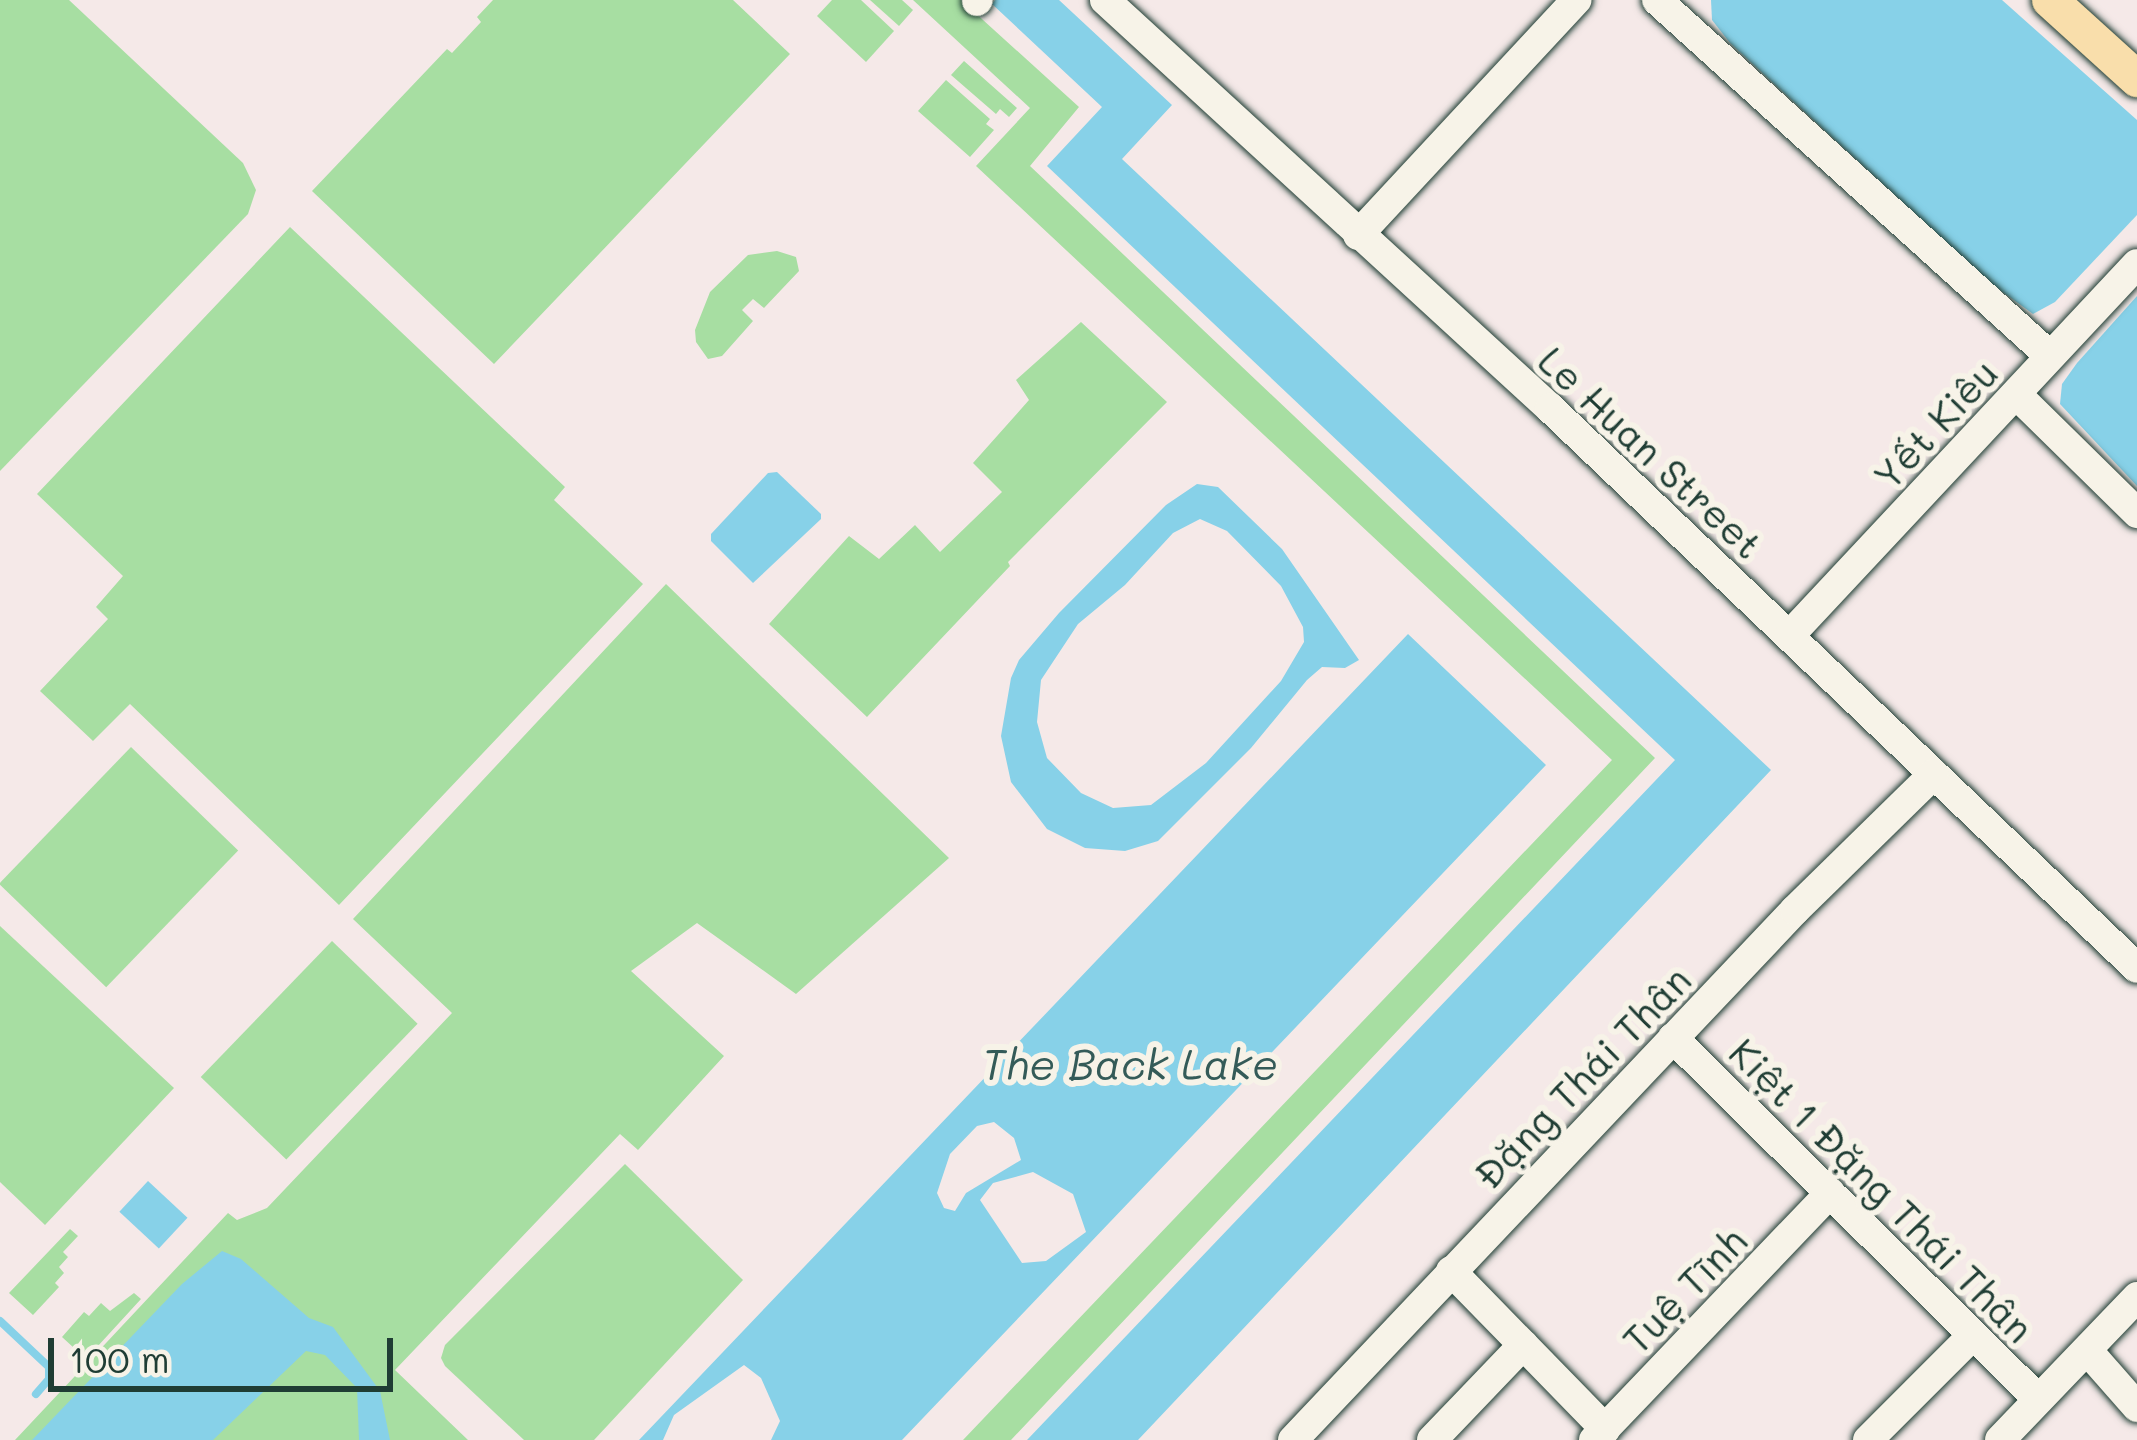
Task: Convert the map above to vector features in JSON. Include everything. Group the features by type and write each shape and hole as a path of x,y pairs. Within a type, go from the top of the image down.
{"main road":[{"path":"2050,0 2137,79"}],"street":[{"name":"Le Huan Street","path":"1105,0 1789,636 2137,968"},
{"path":"1358,235 1576,0"},
{"path":"1657,0 2050,356"},
{"name":"Yết Kiêu","path":"1789,636 2137,264"},
{"path":"2016,394 2137,513"},
{"name":"Đặng Thái Thân","path":"1292,1440 1673,1038 1934,774"},
{"name":"Kiệt 1 Đặng Thái Thân","path":"1673,1038 2036,1398"},
{"name":"Tuệ Tĩnh","path":"1599,1434 1830,1193"},
{"path":"1451,1271 1599,1434"},
{"path":"2000,1440 2137,1297"},
{"path":"1868,1440 1973,1335"},
{"path":"1432,1440 1523,1345"},
{"path":"2087,1350 2137,1407"}],"green space":[{"path":"0,0 69,0 243,163 256,190 248,214 0,471"},
{"path":"493,0 733,0 790,54 494,364 312,191 447,49 452,53 481,22 477,17"},
{"path":"832,0 861,0 894,31 866,62 817,16"},
{"path":"870,0 902,0 913,10 899,26"},
{"path":"913,0 961,0 1079,107 1030,166 1655,758 1011,1440 963,1440 1612,760 976,166 1030,108"},
{"path":"964,61 1017,108 1009,117 1000,109 996,114 951,75"},
{"path":"946,80 990,119 986,124 994,130 970,157 918,111"},
{"path":"290,227 565,487 554,500 643,584 339,905 130,704 93,741 40,691 108,619 96,607 123,576 37,494"},
{"path":"777,251 796,257 799,271 764,308 753,299 742,310 753,321 722,356 708,359 696,342 695,330 710,292 748,255"},
{"path":"1081,322 1167,402 1008,562 1010,566 867,717 769,624 849,536 879,559 915,525 940,552 1002,492 973,463 1029,400 1016,380"},
{"path":"666,584 949,858 796,994 697,923 631,971 724,1056 638,1150 620,1134 395,1370 468,1440 15,1440 228,1213 237,1220 267,1208 452,1013 353,919"},
{"path":"131,747 238,851 106,987 0,883"},
{"path":"0,926 174,1088 45,1225 0,1182"},
{"path":"332,941 418,1024 286,1160 201,1077"},
{"path":"625,1164 743,1280 594,1440 524,1440 445,1366 441,1358 445,1345"},
{"path":"70,1229 78,1236 63,1252 68,1257 59,1267 64,1273 55,1283 59,1287 33,1315 9,1293"},
{"path":"134,1293 141,1299 86,1359 62,1337 84,1312 89,1316 101,1303 110,1311"}],"water":[{"path":"995,0 1059,0 1172,105 1122,159 1771,770 1138,1440 1027,1440 1675,760 1047,166 1102,107 992,4"},
{"path":"1711,0 2002,0 2137,120 2137,215 2055,302 2033,314 1989,282 1730,43 1712,20"},
{"path":"2137,296 2137,486 2060,404 2062,384"},
{"path":"777,472 821,519 753,583 711,541 711,534 768,473"},
{"path":"1197,484 1218,487 1282,549 1359,660 1345,668 1322,667 1307,680 1251,748 1158,841 1125,851 1085,848 1047,829 1011,782 1001,736 1011,678 1019,660 1059,613 1166,505","holes":["1200,519 1227,531 1281,586 1303,627 1304,642 1281,681 1206,763 1151,805 1113,808 1081,793 1047,758 1037,722 1041,680 1078,624 1125,585 1173,533"]},
{"name":"The Back Lake","path":"1408,634 1546,765 902,1440 771,1440 780,1421 761,1378 744,1365 674,1415 663,1440 639,1440","holes":["994,1122 1014,1138 1021,1160 966,1193 955,1211 944,1208 937,1193 950,1154 977,1126","1033,1172 1073,1194 1086,1232 1046,1261 1022,1263 980,1200 993,1183"]},
{"path":"148,1181 187,1218 159,1249 119,1212"},
{"path":"222,1251 241,1259 309,1318 333,1327 380,1391 390,1440 359,1440 357,1388 325,1355 306,1351 213,1440 32,1440 182,1284"}],"waterway":[{"path":"0,1321 49,1367 49,1379 36,1394"}]}
